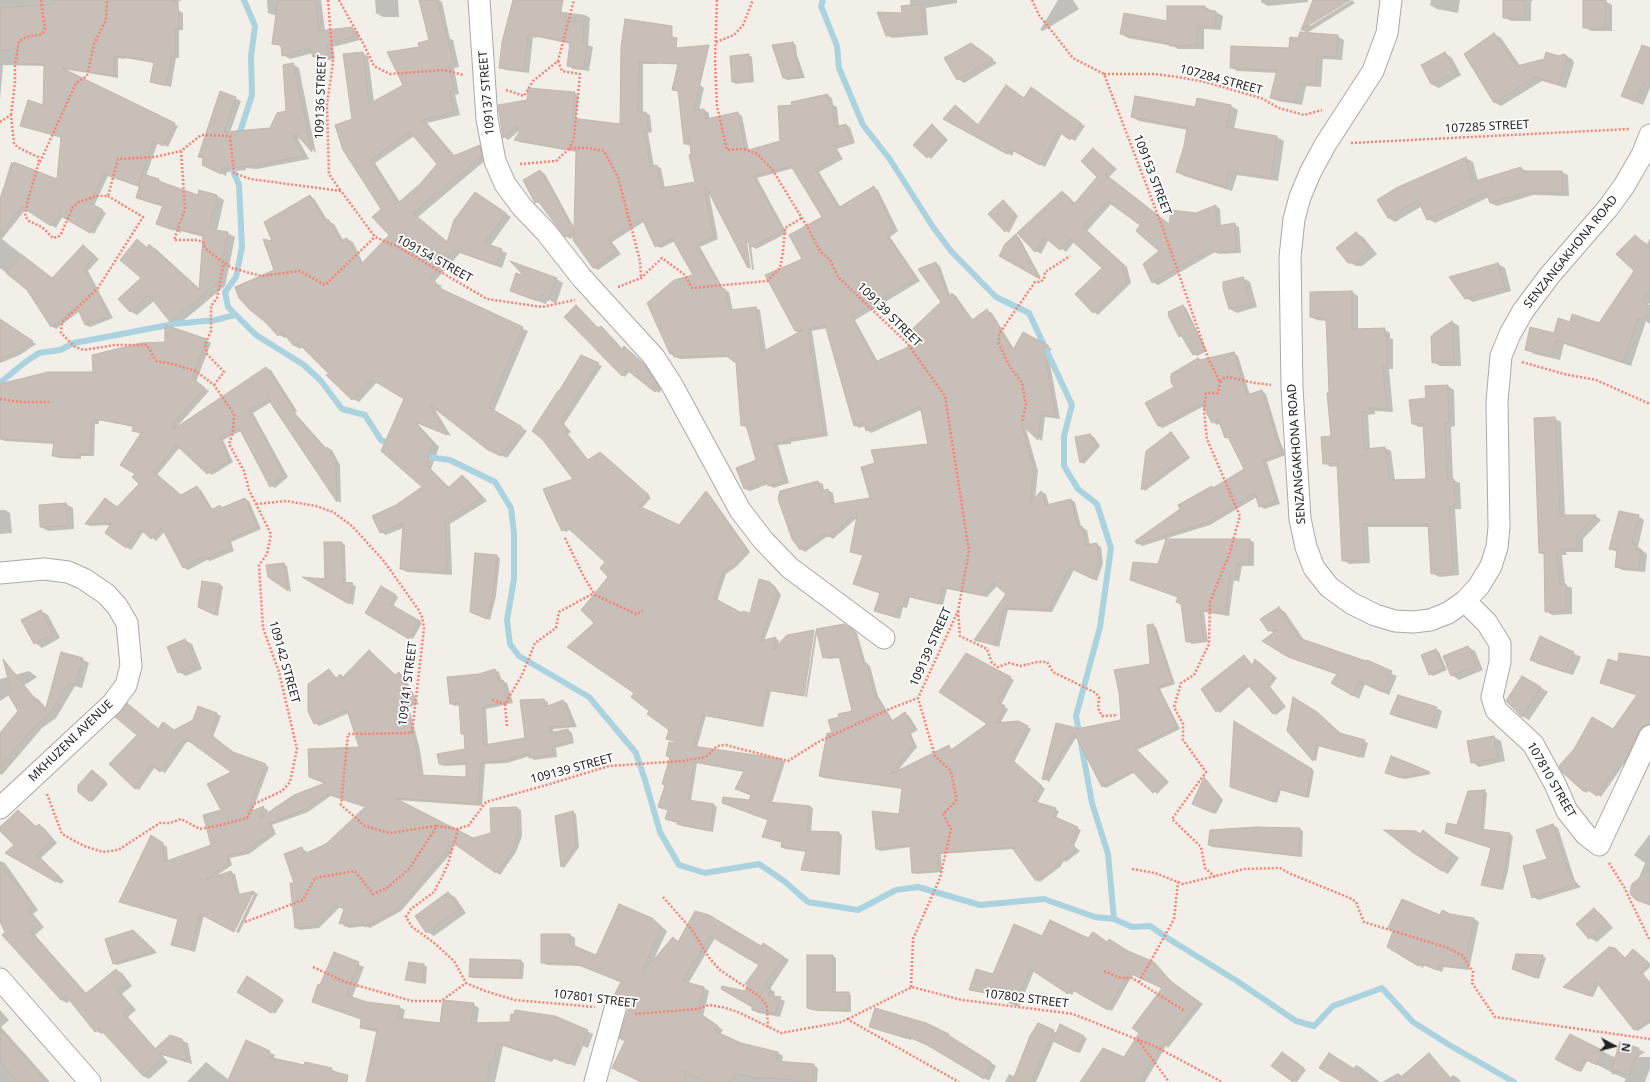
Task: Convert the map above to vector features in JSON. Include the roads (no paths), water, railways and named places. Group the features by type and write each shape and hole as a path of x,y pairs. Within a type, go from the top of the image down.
{"street":[{"name":"109137 STREET","path":"479,0 487,119 498,166 505,184 522,206 546,232 582,278 654,356 672,384 740,510 763,540 790,568 884,638"},
{"name":"SENZANGAKHONA ROAD","path":"1391,0 1387,33 1373,71 1325,145 1310,173 1300,197 1294,219 1290,257 1292,388 1300,519 1306,547 1314,568 1329,587 1351,604 1375,615 1395,621 1413,622 1430,620 1448,613 1465,601 1479,586 1491,566 1497,547 1497,402 1501,356 1522,311 1550,275 1608,208 1624,186 1642,156 1642,132"},
{"name":"MKHUZENI AVENUE","path":"0,573 44,569 68,572 84,579 106,594 117,606 127,623 131,666 126,685 112,704 40,773 0,808"},
{"name":"107810 STREET","path":"1465,601 1487,623 1500,644 1500,662 1492,696 1496,710 1533,744 1567,811 1586,835 1598,846 1650,736"},
{"path":"0,979 90,1082"},
{"path":"594,1082 616,1009"}],"waterway":[{"path":"238,138 252,95 251,56 255,26 244,0"},
{"path":"823,0 821,6 837,46 839,68 863,125 889,158 933,227 951,251 996,297 1029,313 1072,405 1064,436 1064,466 1078,489 1097,504 1111,548 1100,627 1076,716 1092,803 1108,854 1114,919"},
{"path":"235,161 234,173 239,185 242,247 236,277 225,292 228,307 256,335 304,365 321,381 342,409 365,415 381,440 392,445"},
{"path":"0,383 24,363 39,353 60,350 74,343 174,324 215,320 235,315"},
{"path":"421,456 450,460 495,482 511,508 514,533 514,579 507,620 510,644 519,656 589,697 636,753 660,832 679,865 705,873 759,864 784,881 808,902 858,910 896,890 918,887 980,905 1044,899 1095,917 1114,919 1132,927 1150,926 1237,981 1296,1021 1314,1026 1333,1006 1382,988 1413,1022 1451,1046 1514,1082"}]}
